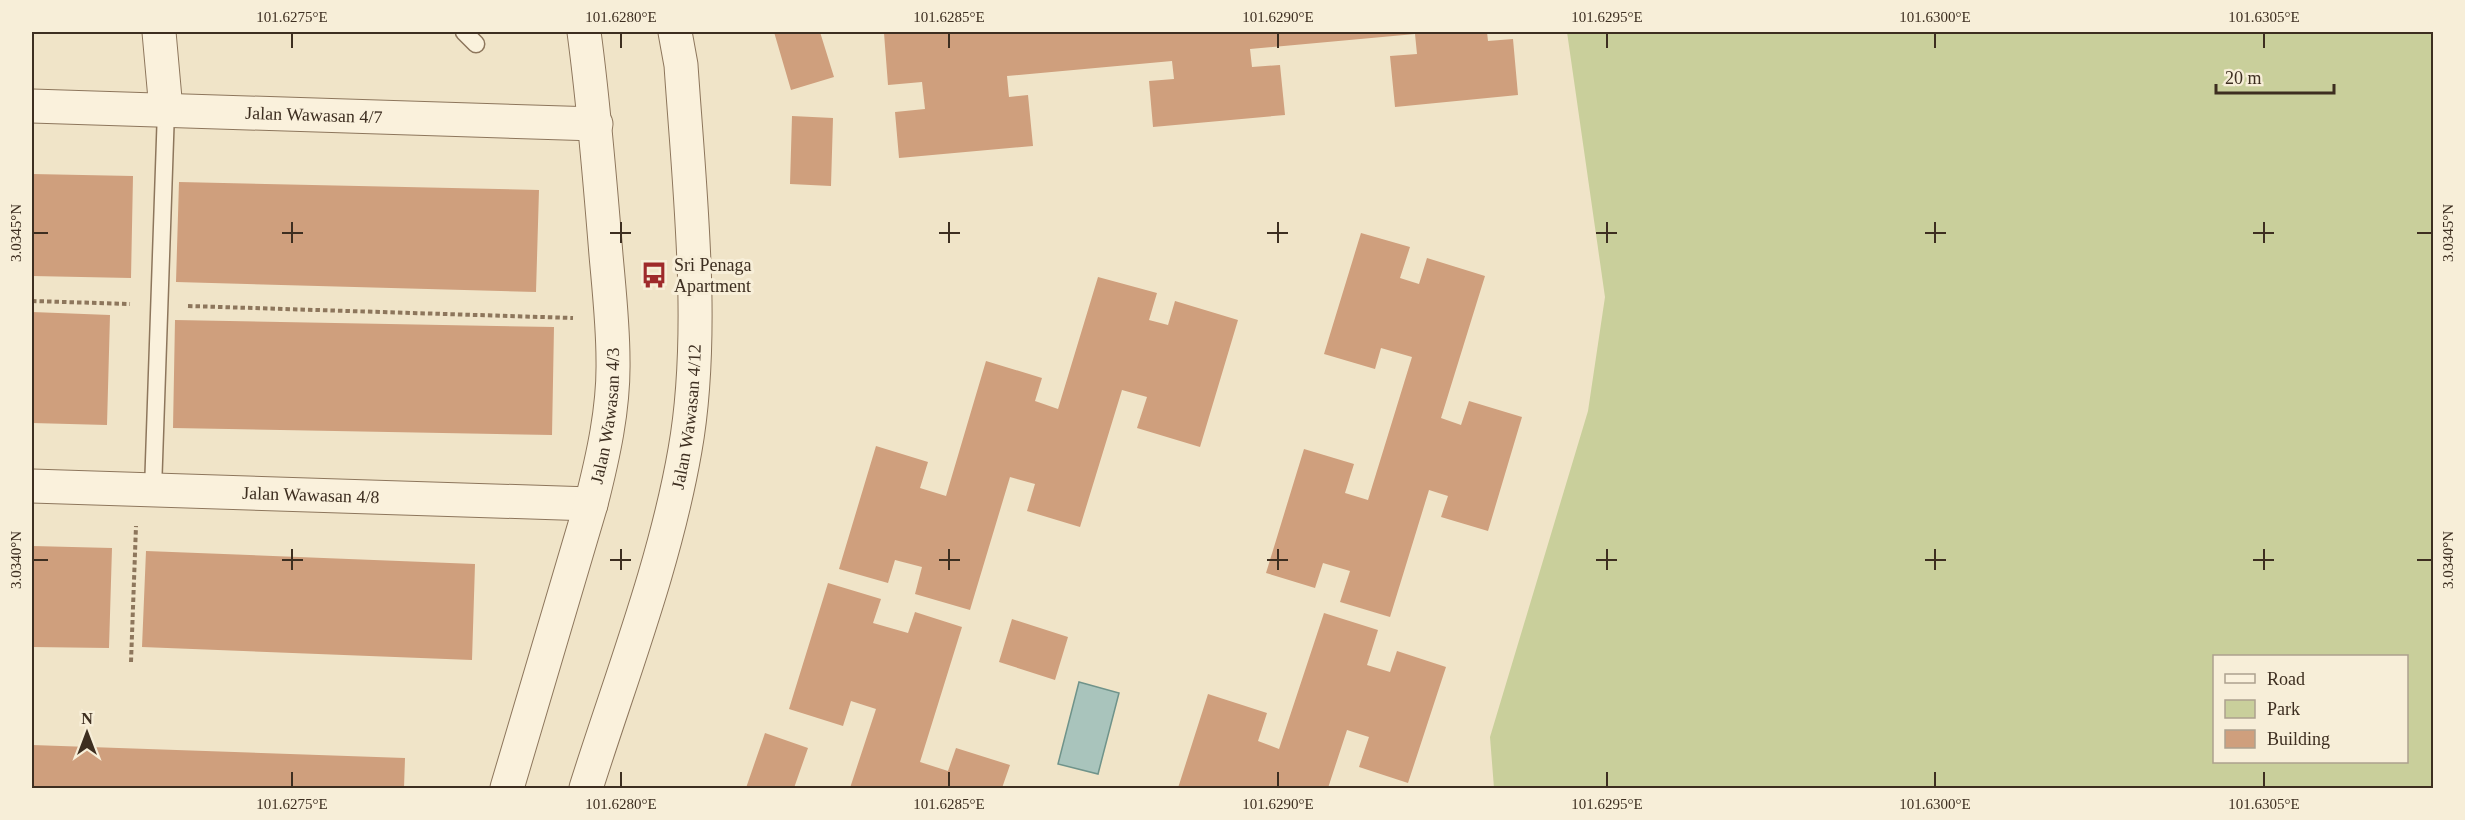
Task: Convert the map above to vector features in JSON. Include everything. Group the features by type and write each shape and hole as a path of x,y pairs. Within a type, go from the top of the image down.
{"street":[{"path":"159,32 166,110"},
{"name":"Jalan Wawasan 4/3","path":"507,789 591,504 602,460 610,411 614,360 596,123 584,32"},
{"name":"Jalan Wawasan 4/12","path":"586,789 667,533 686,448 693,366 694,286 681,65 675,32"},
{"name":"Jalan Wawasan 4/7","path":"32,106 596,123"},
{"name":"Jalan Wawasan 4/8","path":"32,486 591,504"}],"lane":[{"path":"464,32 476,44"},
{"path":"145,490 159,305 166,110"}],"path":[{"path":"32,301 611,320"},
{"path":"131,662 145,490"}],"green space":[{"path":"1567,32 2433,32 2433,788 1494,788 1490,737 1588,411 1605,297"}],"water":[{"path":"1079,682 1119,693 1098,774 1058,764"}],"building":[{"path":"774,32 820,32 834,77 791,90"},
{"path":"1487,32 1488,41 1513,39 1518,95 1395,107 1390,56 1417,54 1415,34 1250,49 1252,67 1280,65 1285,115 1153,127 1149,81 1174,79 1172,61 1007,76 1009,97 1028,95 1033,146 899,158 895,112 925,109 922,82 888,85 884,33"},
{"path":"792,116 833,118 831,186 790,184"},
{"path":"32,174 133,176 131,278 32,276"},
{"path":"179,182 539,190 536,292 176,282"},
{"path":"1361,233 1410,247 1400,278 1419,284 1427,258 1485,276 1441,418 1461,425 1469,401 1522,417 1488,531 1441,517 1448,496 1429,490 1390,617 1340,602 1350,571 1323,563 1315,588 1266,573 1304,449 1354,464 1345,493 1368,500 1412,357 1381,348 1375,369 1324,354"},
{"path":"1098,277 1157,293 1149,320 1168,325 1175,301 1238,320 1200,447 1137,428 1147,397 1122,390 1080,527 1027,511 1035,484 1010,477 970,610 915,594 922,567 895,560 888,583 839,569 876,446 928,462 920,488 946,496 986,361 1042,378 1035,401 1058,409"},
{"path":"32,312 110,315 107,425 32,423"},
{"path":"175,320 554,327 552,435 173,428"},
{"path":"32,546 112,548 109,648 32,647"},
{"path":"146,551 475,564 472,660 142,647"},
{"path":"828,583 881,599 873,623 908,633 915,612 962,627 920,762 948,771 956,748 1010,765 1002,788 850,788 876,709 851,701 843,726 789,709"},
{"path":"1324,613 1378,630 1367,665 1390,672 1397,651 1446,667 1408,783 1359,767 1369,737 1347,730 1328,788 1178,788 1208,694 1267,713 1258,741 1279,749"},
{"path":"1012,619 1068,637 1055,680 999,662"},
{"path":"765,733 808,748 794,788 746,788"},
{"path":"32,745 405,758 404,788 32,788"}],"place":[{"name":"Sri Penaga Apartment","path":"654,275"}]}
